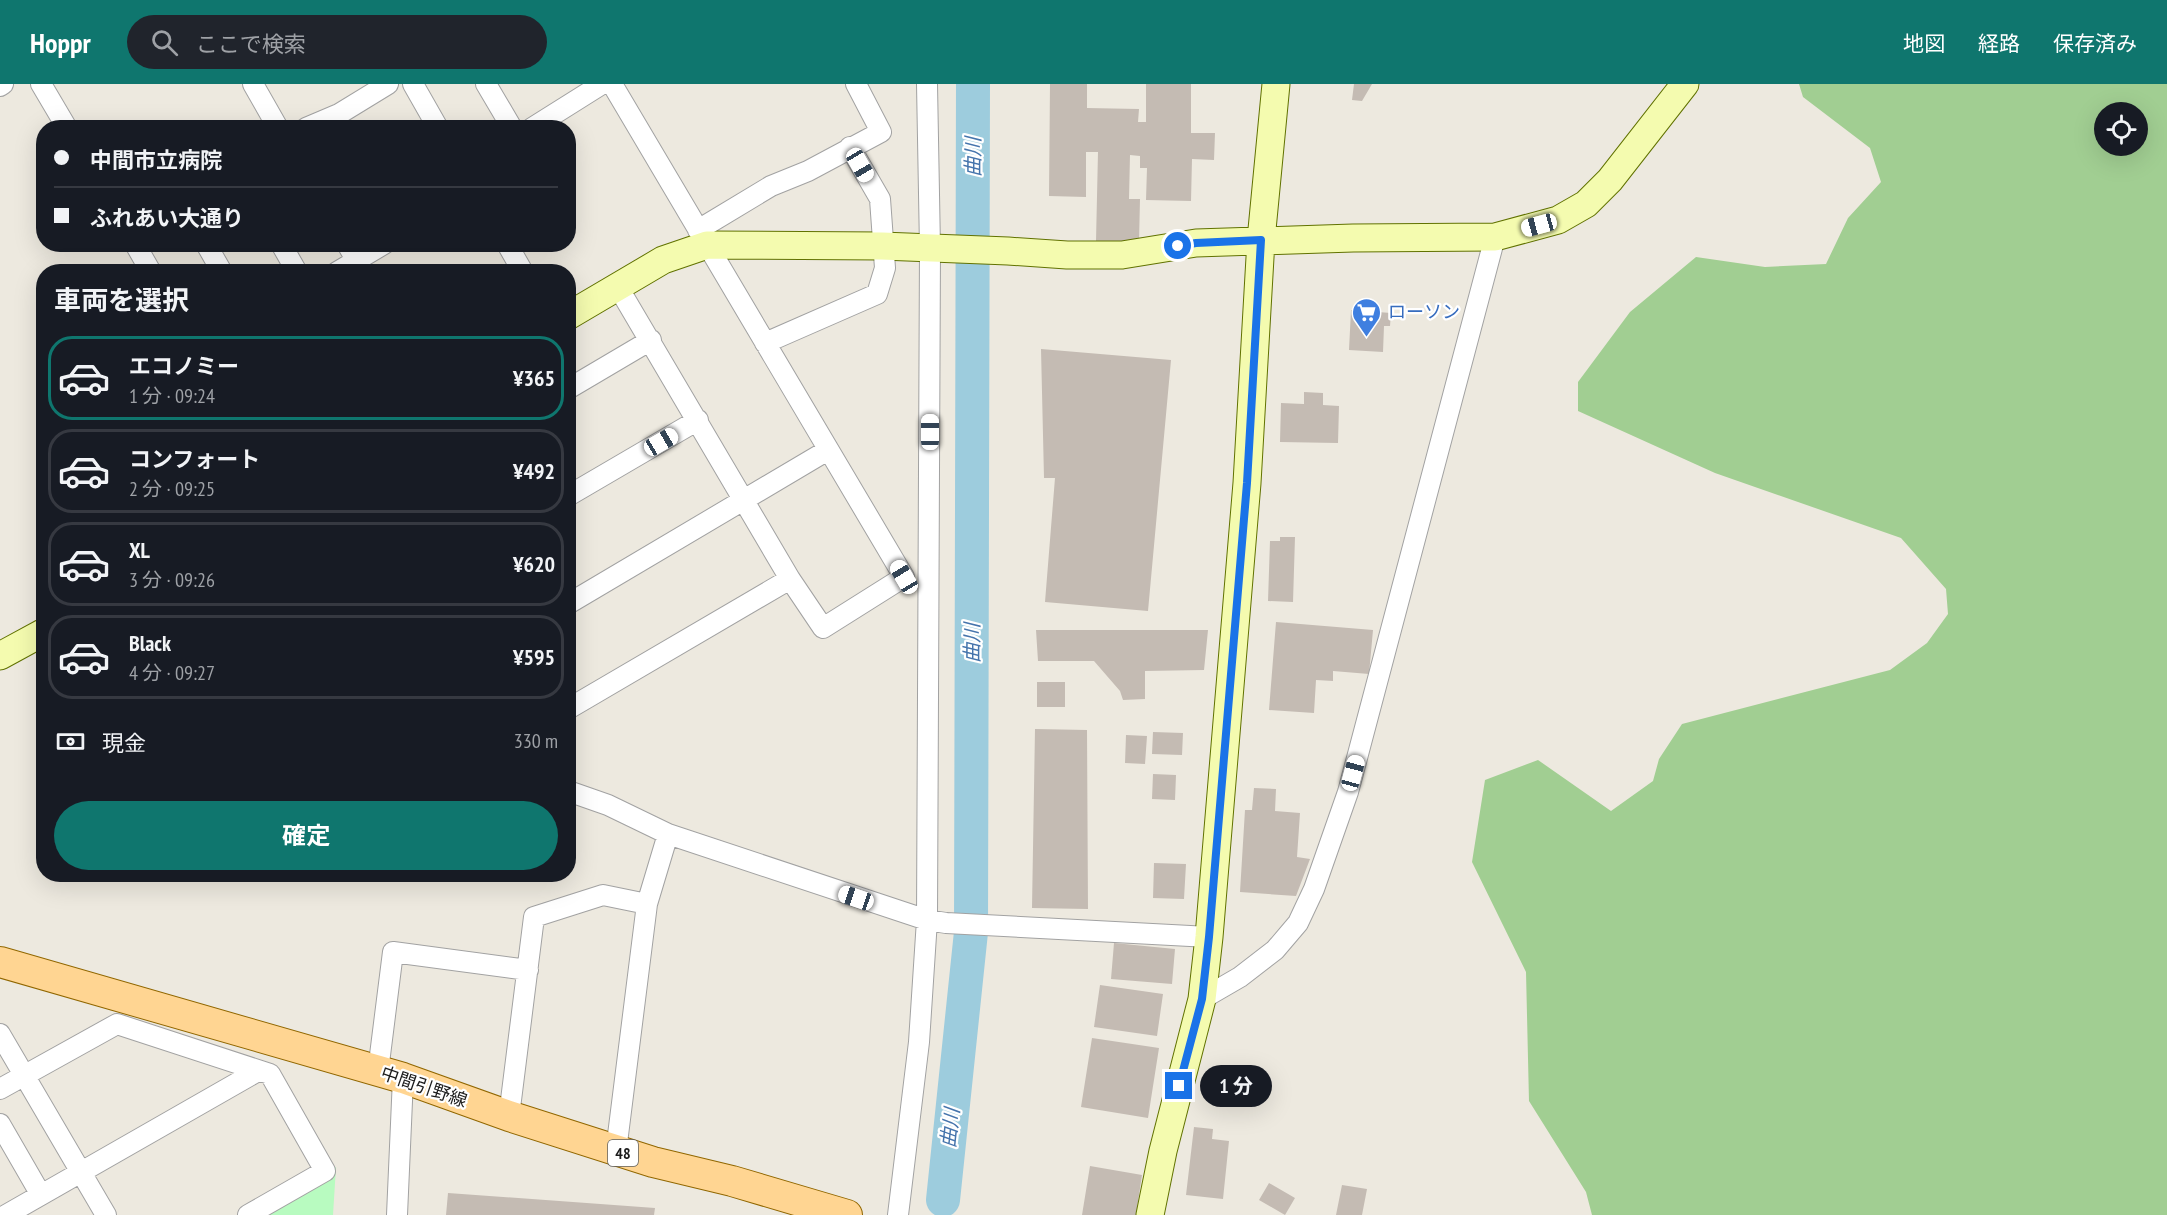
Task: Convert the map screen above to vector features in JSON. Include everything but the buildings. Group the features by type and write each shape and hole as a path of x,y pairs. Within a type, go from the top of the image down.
{"main road":[{"name":"中間引野線","path":"0,962 391,1075 616,1151 732,1181 847,1215"}],"street":[{"path":"41,84 62,120"},
{"path":"253,84 273,120"},
{"path":"325,120 388,84"},
{"path":"413,84 433,120"},
{"path":"486,84 507,120"},
{"path":"545,120 602,84"},
{"path":"612,84 904,577 823,628 790,579 618,287"},
{"path":"576,311 702,237 771,186 808,171 881,132 856,84"},
{"path":"898,1215 936,922 938,248 927,84"},
{"path":"1150,1215 1163,1151 1202,999 1209,937 1247,483 1261,240 1276,84"},
{"path":"702,237 1008,250 1067,255 1122,255 1196,243 1261,240 1495,237 1558,220 1586,204 1610,180 1685,84"},
{"path":"765,343 877,294 885,268 880,199 850,147"},
{"path":"1202,999 1240,977 1275,950 1298,923 1314,889 1348,792 1495,237"},
{"path":"576,383 651,340"},
{"path":"576,491 698,420"},
{"path":"576,598 828,450"},
{"path":"576,704 790,579"},
{"path":"0,656 36,636"},
{"path":"576,794 608,805 668,834 936,922 1209,937"},
{"path":"616,1151 647,904 668,834"},
{"path":"509,1116 534,917 603,895 647,904"},
{"path":"397,1215 391,1075 393,952 528,970"},
{"path":"0,1089 117,1024 270,1074 325,1171 248,1215"},
{"path":"0,1034 106,1215"},
{"path":"6,1215 258,1071"},
{"path":"0,1124 41,1195"}],"green space":[{"path":"1799,84 2167,84 2167,1215 1592,1215 1586,1192 1529,1101 1526,972 1472,862 1485,780 1538,760 1611,811 1653,781 1659,759 1682,724 1890,670 1927,643 1948,614 1946,589 1901,538 1715,473 1578,411 1578,382 1630,312 1696,257 1765,267 1826,264 1848,218 1881,182 1870,148 1803,97"},
{"path":"336,1167 333,1215 256,1215"}],"waterway":[{"name":"曲川","path":"943,1200 971,932 973,84"}],"place":[{"name":"ローソン","path":"1367,338"}],"route":[{"path":"1178,246 1261,240 1247,483 1209,937 1202,999 1179,1086"}]}
